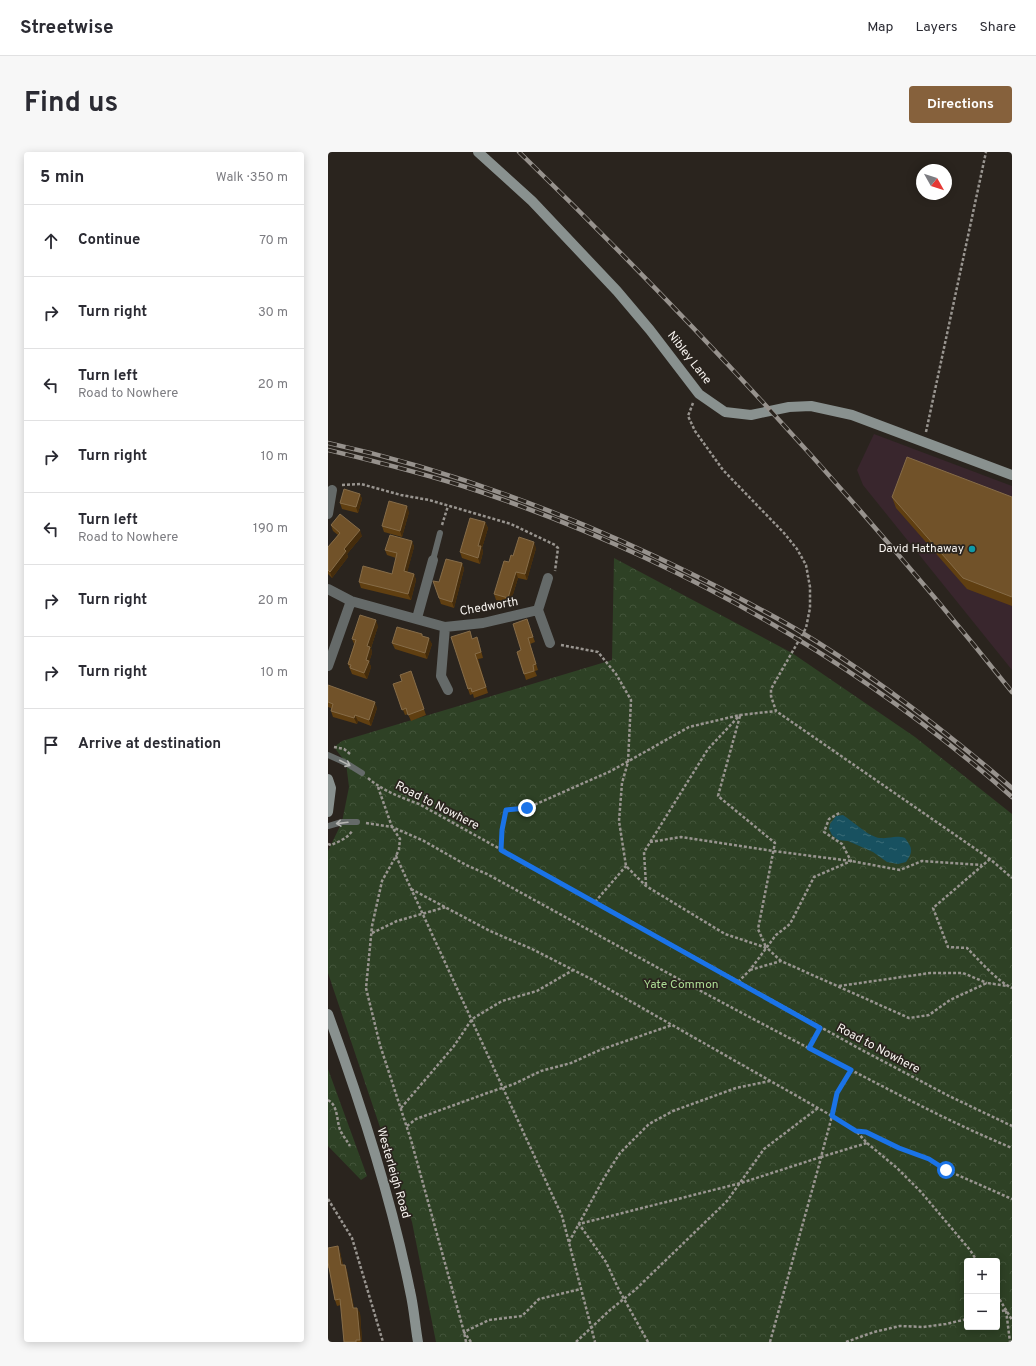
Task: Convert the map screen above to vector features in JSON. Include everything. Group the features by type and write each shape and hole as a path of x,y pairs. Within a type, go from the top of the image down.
{"street":[{"name":"Nibley Lane","path":"478,152 532,200 617,291 650,330 699,394 725,412 751,415 789,408 811,406 852,415 1012,476"},
{"path":"328,514 334,488"},
{"path":"417,618 433,560"},
{"path":"548,578 538,610 550,643"},
{"name":"Chedworth","path":"328,589 351,601 445,626 482,623 538,610"},
{"path":"328,666 351,601"},
{"name":"Chedworth","path":"445,626 440,676 448,690"},
{"path":"328,779 331,788 328,812"},
{"name":"Westerleigh Road","path":"328,1014 350,1075 378,1164 410,1292 418,1342"}],"lane":[{"path":"433,560 440,533"},
{"path":"328,755 346,763 362,773"},
{"path":"328,826 342,822 356,822"}],"path":[{"path":"924,442 986,152"},
{"path":"699,394 692,405 688,416 695,431 723,470 798,549 806,565 810,587 810,608 806,628 771,689 773,704 776,711 990,859 1012,878"},
{"path":"334,488 361,484 401,496 429,500 511,524 555,545 558,548 555,573 548,578"},
{"path":"440,533 448,506"},
{"path":"550,643 598,652 616,674 631,700 628,762 622,782 619,820 626,866 646,886 725,934 767,948"},
{"path":"501,850 502,830 506,810 527,808 611,771 689,727 740,715 776,711"},
{"path":"646,886 644,852 708,749 740,715"},
{"path":"740,715 718,796 775,843 758,929 767,948 781,962 909,1018 929,1015 950,1000 987,983"},
{"name":"Road to Nowhere","path":"362,773 378,786 397,796 419,804 820,1028 949,1096 1012,1126"},
{"path":"378,786 392,827 400,838 399,849 382,881 372,933 366,988 380,1045 407,1126 466,1342"},
{"path":"841,812 829,819 824,832 842,844 851,861"},
{"path":"328,844 331,845 350,835 356,822 392,827 424,841 688,985 938,1115 1012,1148"},
{"path":"650,842 681,837 851,861 900,870 922,861 982,865"},
{"path":"396,856 562,1216 595,1342"},
{"path":"990,859 933,908 948,947 967,948 1012,988"},
{"path":"738,982 750,970 776,935 790,924 814,876 851,861"},
{"path":"595,902 626,866"},
{"path":"411,889 490,931 532,949 594,980 617,995 640,1006 856,1131 867,1143 897,1168 921,1192 975,1258"},
{"path":"372,933 397,921 446,907"},
{"path":"750,970 781,962"},
{"path":"401,1108 454,1046 472,1019 502,1001 537,991 573,970"},
{"path":"838,986 930,973 963,973 987,983 1008,986"},
{"path":"407,1126 416,1119 514,1084 541,1072 571,1063 600,1050 672,1025"},
{"path":"809,1048 820,1028"},
{"path":"770,1342 837,1093 851,1070"},
{"path":"569,1242 604,1178 620,1153 649,1124 673,1111 736,1088 771,1081"},
{"path":"328,1100 332,1102 341,1131 350,1146"},
{"path":"576,1342 635,1290 727,1201 764,1149 818,1108"},
{"path":"856,1131 866,1132 899,1148 929,1159 946,1170 1012,1199"},
{"path":"579,1224 741,1183 867,1143"},
{"path":"328,1199 352,1238 383,1342"},
{"path":"579,1224 606,1262 624,1299 648,1342"},
{"path":"464,1332 489,1320 522,1316 539,1299 581,1289"},
{"path":"1000,1300 1012,1320"},
{"path":"1000,1311 1006,1310"},
{"path":"1006,1310 1010,1342"},
{"path":"846,1342 874,1332 900,1326 946,1324 964,1320"},
{"path":"464,1332 471,1342"}],"shaded area":[{"path":"874,434 1012,486 1012,670 863,485 857,470"}],"green space":[{"name":"Yate Common","path":"614,558 792,653 915,737 1012,814 1012,1342 436,1342 412,1222 328,973 328,851 342,822 349,787 346,763 334,747 342,741 612,660"},
{"path":"328,1069 367,1176 361,1180 328,1146"}],"water":[{"path":"843,815 866,832 876,837 905,838 911,850 906,862 898,864 887,862 873,852 848,841 838,840 832,835 829,829 830,824 836,816"}],"building":[{"name":"David Hathaway","path":"907,457 1012,497 1012,597 963,578 892,497"},
{"path":"344,489 360,494 356,507 340,503"},
{"path":"389,501 407,506 400,531 382,526"},
{"path":"340,514 360,530 344,549 346,551 330,572 328,570 328,547 340,533 331,525"},
{"path":"470,518 485,522 478,546 481,546 478,558 460,552"},
{"path":"390,535 412,541 404,571 414,574 408,594 359,582 363,566 392,574 397,553 385,550"},
{"path":"519,537 534,542 525,574 516,572 508,598 494,594 504,561 509,562 511,555 513,556"},
{"path":"446,559 462,563 452,602 439,598 433,581 439,582"},
{"path":"360,615 376,620 367,646 370,647 366,660 369,661 364,673 350,668 351,665 348,664 356,640 352,639"},
{"path":"527,619 533,637 528,638 536,664 533,665 534,671 524,674 517,652 521,650 513,624"},
{"path":"397,627 422,634 422,636 429,638 425,653 392,643"},
{"path":"470,631 472,639 477,637 481,652 475,654 486,687 472,692 471,688 468,689 451,637"},
{"path":"411,671 424,709 408,715 406,708 402,710 393,684 402,681 400,675"},
{"path":"328,685 375,702 369,720 355,715 354,718 331,711 333,704 328,702"},
{"path":"338,1246 341,1265 345,1265 353,1308 357,1308 360,1340 356,1340 356,1342 344,1342 340,1299 335,1300 328,1262 328,1248"}],"railway":[{"path":"519,152 648,281 774,414 895,551 1012,692"},
{"path":"328,443 423,467 516,498 607,535 709,582 796,629 853,665 934,724 1012,788"},
{"path":"328,450 403,469 478,491 551,518 623,548 692,581 760,617 826,657 890,700 952,747 1012,797"}],"place":[{"name":"David Hathaway","path":"972,549"}],"route":[{"path":"527,808 506,810 502,830 501,850 820,1028 809,1048 851,1070 837,1093 832,1116 856,1131 866,1132 899,1148 929,1159 946,1170"}]}
